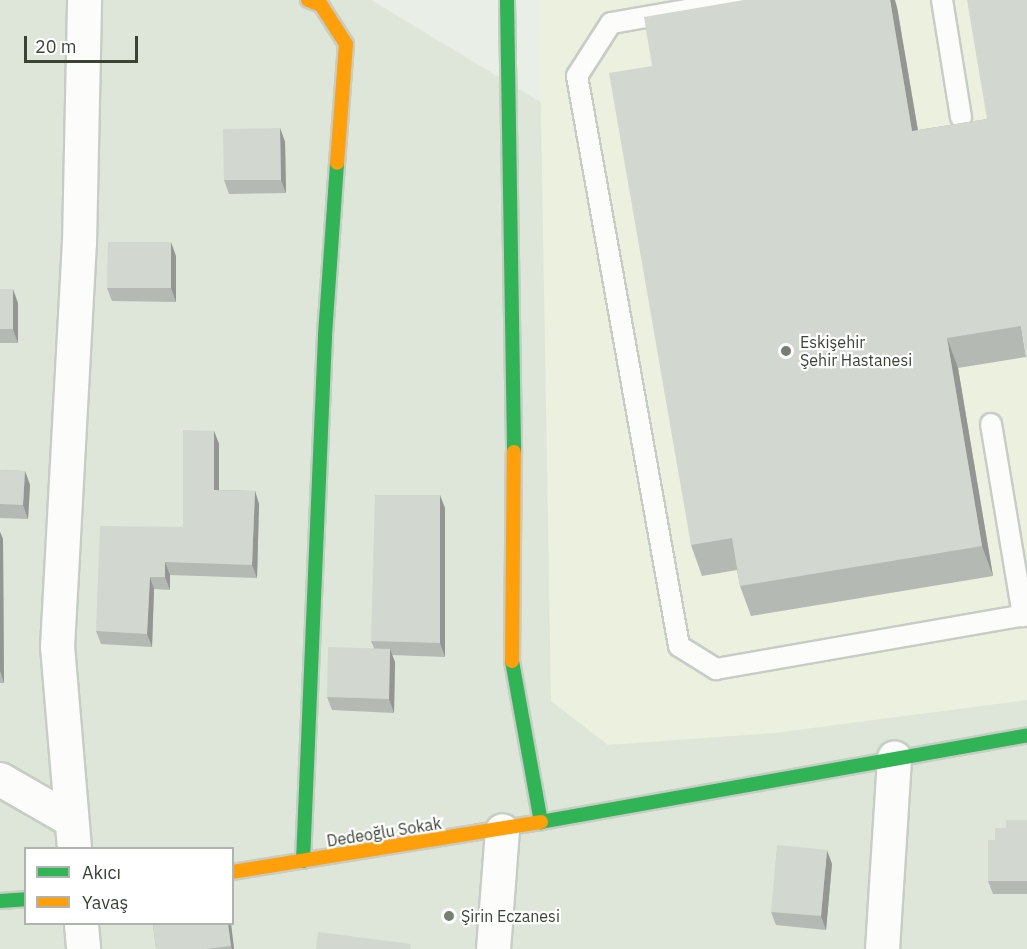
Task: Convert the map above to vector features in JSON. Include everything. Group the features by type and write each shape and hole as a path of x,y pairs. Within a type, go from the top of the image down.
{"street":[{"path":"72,834 57,647 79,243 84,0"},
{"path":"303,861 325,335 346,44 321,5 308,0"},
{"path":"507,0 515,536 511,658 541,822"},
{"name":"Dedeoğlu Sokak","path":"234,872 502,830 894,757 1027,735"},
{"path":"882,949 894,757"},
{"path":"0,779 72,834"},
{"path":"493,949 502,830"},
{"path":"0,901 24,899"},
{"path":"81,925 83,949"}],"lane":[{"path":"743,0 611,23 577,76 679,646 716,669 1025,615 991,424"},
{"path":"942,0 961,117"}],"shaded area":[{"path":"0,0 371,0 1027,395 1027,949 0,949"},
{"name":"Eskişehir Şehir Hastanesi","path":"539,0 1027,0 1027,700 774,733 608,745 551,701"}],"building":[{"path":"744,0 890,0 912,131 987,119 967,0 1027,0 1027,361 1021,326 947,338 982,546 740,586 732,538 691,545 609,73 652,66 644,17"},
{"path":"280,128 281,180 224,180 223,129"},
{"path":"108,242 171,242 171,288 107,288"},
{"path":"0,289 13,289 13,329 0,329"},
{"path":"183,430 214,431 214,490 255,491 252,565 165,562 165,577 150,577 147,634 96,631 100,526 183,527"},
{"path":"0,470 25,471 23,505 0,504"},
{"path":"375,495 440,495 440,643 371,641"},
{"path":"328,647 390,649 389,699 327,697"},
{"path":"1006,820 1027,820 1027,881 988,881 988,840 995,840 995,828 1006,828"},
{"path":"777,845 827,850 821,916 771,912"},
{"path":"153,925 228,925 231,946 206,949 156,949"},
{"path":"318,932 411,944 410,949 316,949"}],"traffic: fast":[{"path":"507,0 514,452"},
{"path":"303,861 325,335 337,163"},
{"path":"512,661 541,822 1027,735"},
{"path":"0,901 24,899"}],"traffic: slow":[{"path":"308,0 321,5 346,44 337,163"},
{"path":"512,661 514,452"},
{"path":"234,872 541,822"}],"place":[{"name":"Eskişehir Şehir Hastanesi","path":"786,351"},
{"name":"Şirin Eczanesi","path":"449,916"}]}
